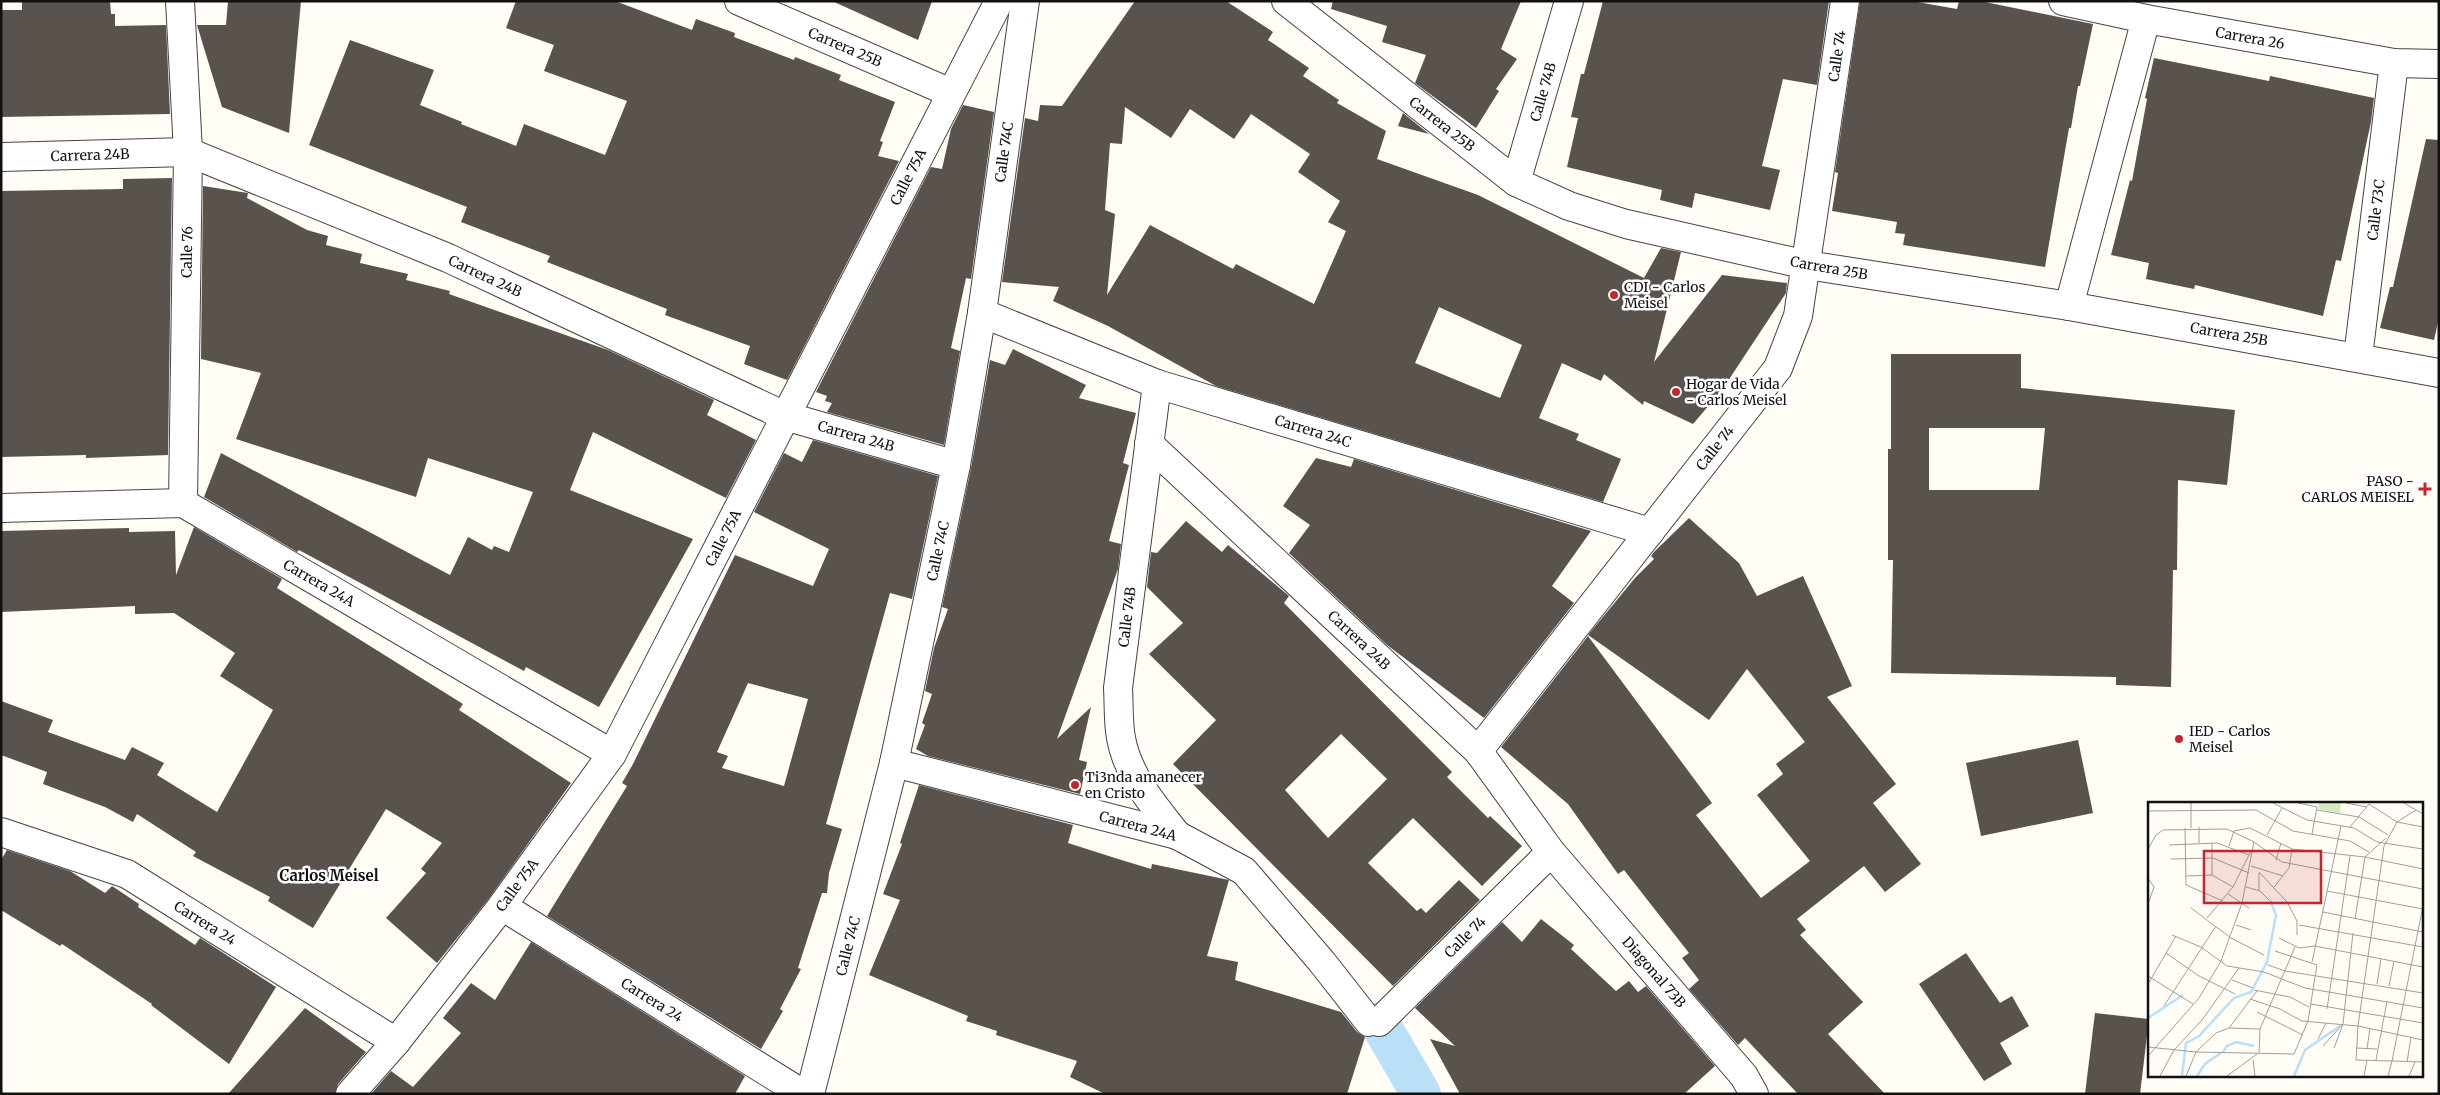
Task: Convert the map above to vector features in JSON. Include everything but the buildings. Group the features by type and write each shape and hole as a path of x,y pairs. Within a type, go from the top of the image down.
{"street":[{"name":"Calle 76","path":"180,1 188,152 183,503"},
{"name":"Carrera 25B","path":"739,1 951,93"},
{"name":"Calle 75A","path":"350,1094 396,1042 502,906 612,754 999,1"},
{"name":"Calle 74C","path":"810,1094 894,763 956,465 982,313 1025,1"},
{"name":"Carrera 25B","path":"1286,1 1516,182 1569,206 1626,224 1807,265 2069,306 2439,373"},
{"name":"Calle 74B","path":"1516,182 1569,1"},
{"name":"Calle 74","path":"1478,751 1778,368 1798,316 1845,1"},
{"name":"Carrera 26","path":"2063,1 2146,19 2394,63 2439,64"},
{"path":"2069,306 2146,19"},
{"name":"Calle 73C","path":"2358,357 2394,63"},
{"name":"Carrera 24B","path":"1,157 188,152 448,258 785,416 956,465"},
{"name":"Carrera 24C","path":"982,313 1157,384 1650,532"},
{"name":"Calle 74B","path":"1157,384 1118,688 1120,738 1136,781 1177,835"},
{"name":"Carrera 24B","path":"1149,444 1478,751 1551,852"},
{"path":"1,508 183,503"},
{"name":"Carrera 24A","path":"183,503 612,754"},
{"name":"Carrera 24A","path":"894,763 1177,835 1244,871 1374,1022"},
{"name":"Carrera 24","path":"1,832 127,874 396,1042"},
{"name":"Calle 74","path":"1374,1022 1551,852"},
{"name":"Diagonal 73B","path":"1551,852 1744,1076 1754,1094"},
{"name":"Carrera 24","path":"502,906 803,1094"}],"waterway":[{"path":"1379,1022 1421,1094"}],"place":[{"name":"CDI - Carlos Meisel","path":"1614,295"},
{"name":"Hogar de Vida - Carlos Meisel","path":"1676,392"},
{"name":"PASO - CARLOS MEISEL","path":"2425,489"},
{"name":"IED - Carlos Meisel","path":"2179,739"},
{"name":"Ti3nda amanecer en Cristo","path":"1075,785"}],"district":[{"name":"Carlos Meisel","path":"329,876"}]}
